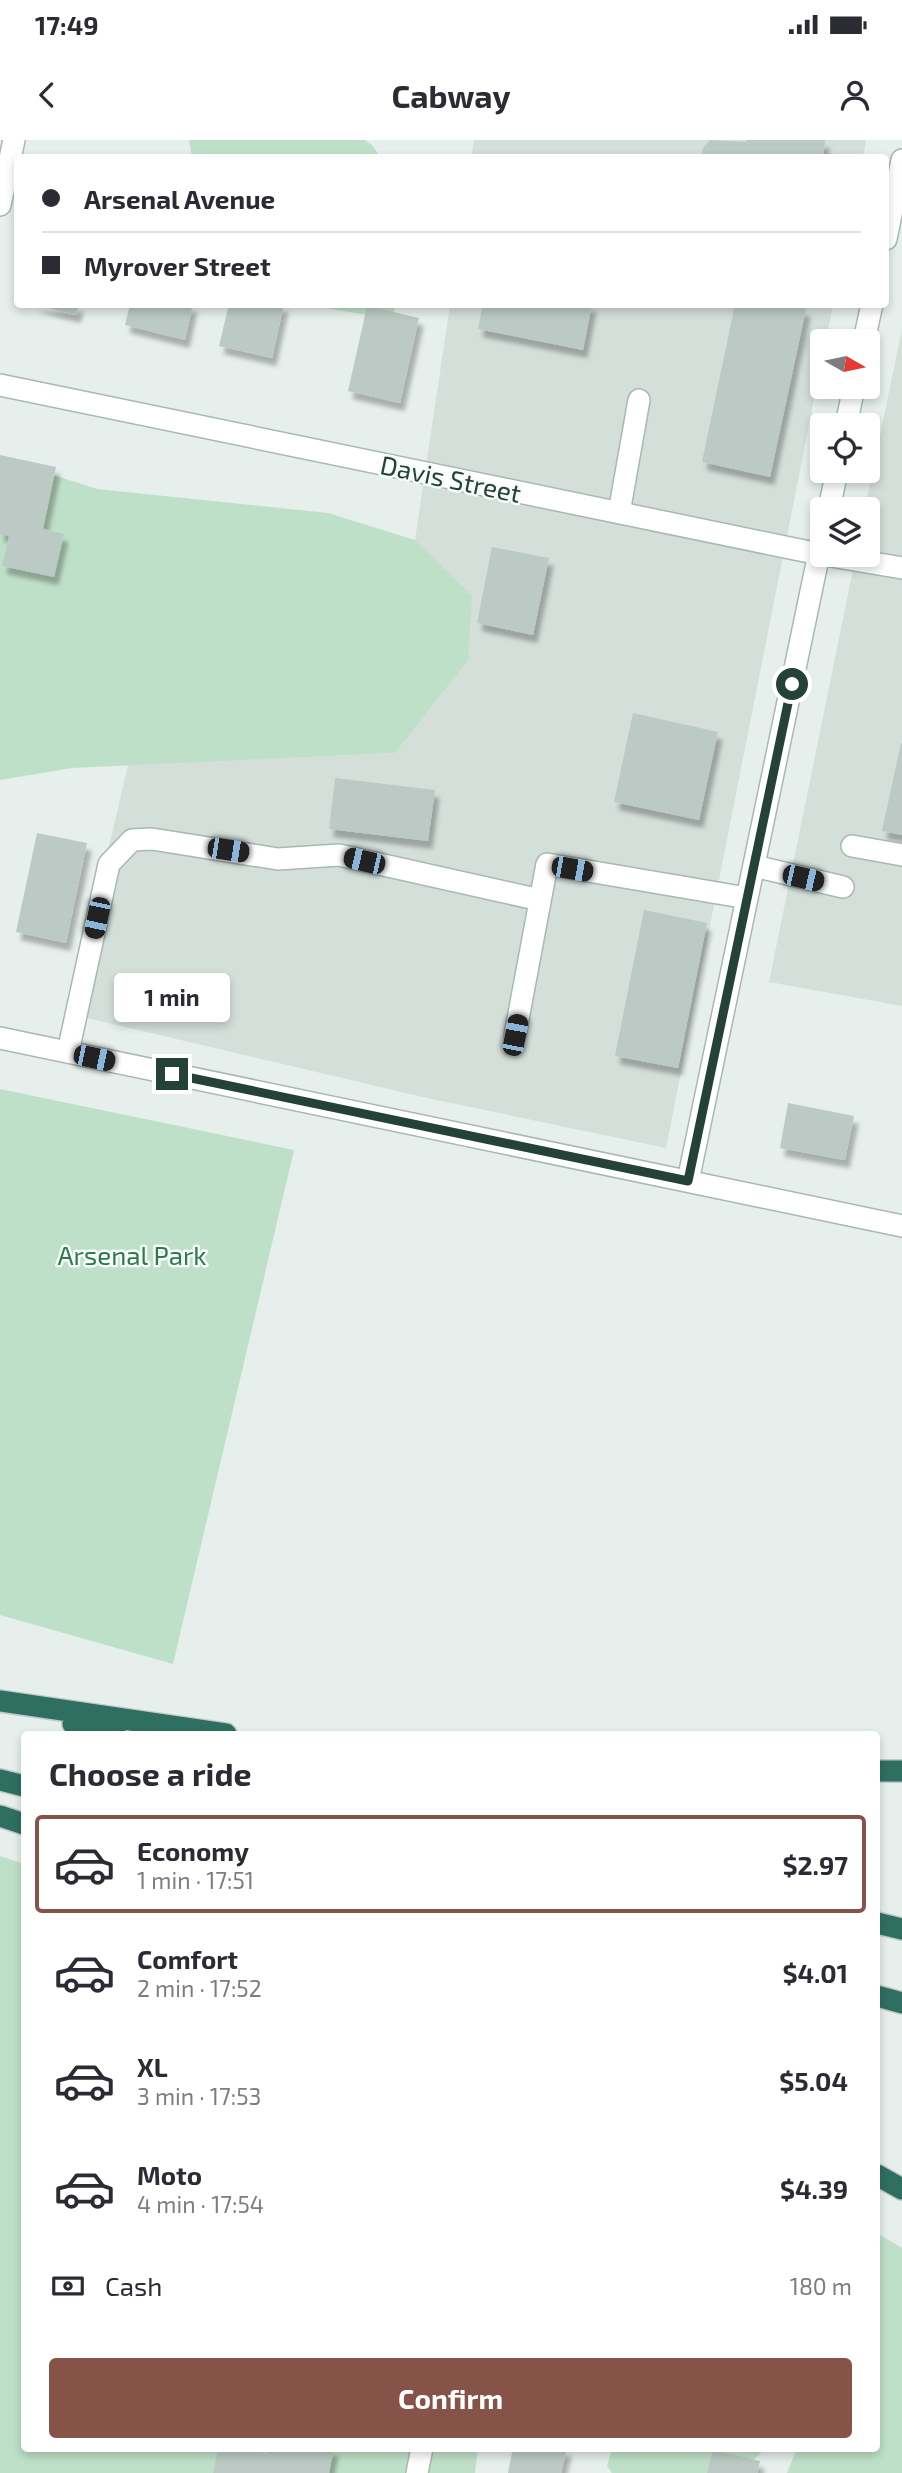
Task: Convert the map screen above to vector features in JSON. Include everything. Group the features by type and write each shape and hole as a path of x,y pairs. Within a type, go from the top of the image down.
{"highway":[{"path":"0,1703 105,1731"},
{"path":"0,1703 204,1731"},
{"path":"880,1772 902,1771"},
{"path":"0,1780 21,1785"},
{"path":"0,1816 21,1823"},
{"path":"880,1924 902,1929"},
{"path":"880,1997 902,2003"},
{"path":"880,2177 902,2189"}],"street":[{"path":"0,205 14,140"},
{"path":"889,224 902,160"},
{"path":"867,329 871,308"},
{"name":"Davis Street","path":"0,385 619,513 810,545"},
{"path":"619,513 639,400"},
{"name":"Davis Street","path":"880,562 902,568"},
{"path":"688,1181 817,567"},
{"path":"68,1052 109,864 132,840 152,839 278,859 339,855 540,900"},
{"path":"852,846 902,855"},
{"path":"515,1035 547,864 747,898"},
{"path":"754,866 843,887"},
{"path":"0,1038 902,1226"},
{"path":"417,2473 421,2452"}],"shaded area":[{"path":"474,140 866,140 864,154 472,154"},
{"path":"450,308 832,308 828,329 810,329 810,399 814,399 666,1148 427,1098 70,1014 128,765 395,753 472,595 415,540"},
{"path":"902,329 902,1006 769,982 854,567 880,567 880,497 867,497 870,483 880,483 880,436"}],"green space":[{"path":"189,140 365,140 378,154 191,154"},
{"path":"325,308 395,308 391,319"},
{"path":"0,458 97,489 328,513 415,540 472,595 468,660 395,753 72,768 0,780"},
{"name":"Arsenal Park","path":"0,1089 294,1150 173,1664 0,1615"},
{"path":"0,1856 21,1863 21,2452 478,2452 475,2473 0,2473"},
{"path":"880,2235 902,2248 902,2473 787,2473 795,2452 880,2452"},
{"path":"611,2452 762,2452 740,2473 612,2473 607,2466"}],"building":[{"path":"710,140 825,140 823,154 702,154"},
{"path":"49,308 78,308 76,315"},
{"path":"129,308 192,308 185,340 125,325"},
{"path":"228,308 283,308 272,358 219,346"},
{"path":"367,308 419,318 400,403 348,391"},
{"path":"482,308 591,308 583,350 478,329"},
{"path":"734,308 806,309 770,477 702,462"},
{"path":"0,455 56,467 43,529 64,534 54,577 2,566 9,536 0,534"},
{"path":"492,547 549,558 533,635 477,623"},
{"path":"633,713 718,732 699,820 614,802"},
{"path":"902,743 902,835 882,831"},
{"path":"335,778 435,790 428,841 329,829"},
{"path":"37,833 87,843 66,943 16,932"},
{"path":"644,910 707,923 678,1068 615,1056"},
{"path":"788,1103 854,1116 845,1160 780,1148"},
{"path":"217,2452 333,2452 329,2473 213,2473"},
{"path":"512,2452 566,2452 561,2473 508,2473"},
{"path":"712,2452 760,2461 757,2473 707,2473"}],"route":[{"path":"172,1074 688,1181 792,684"}]}
